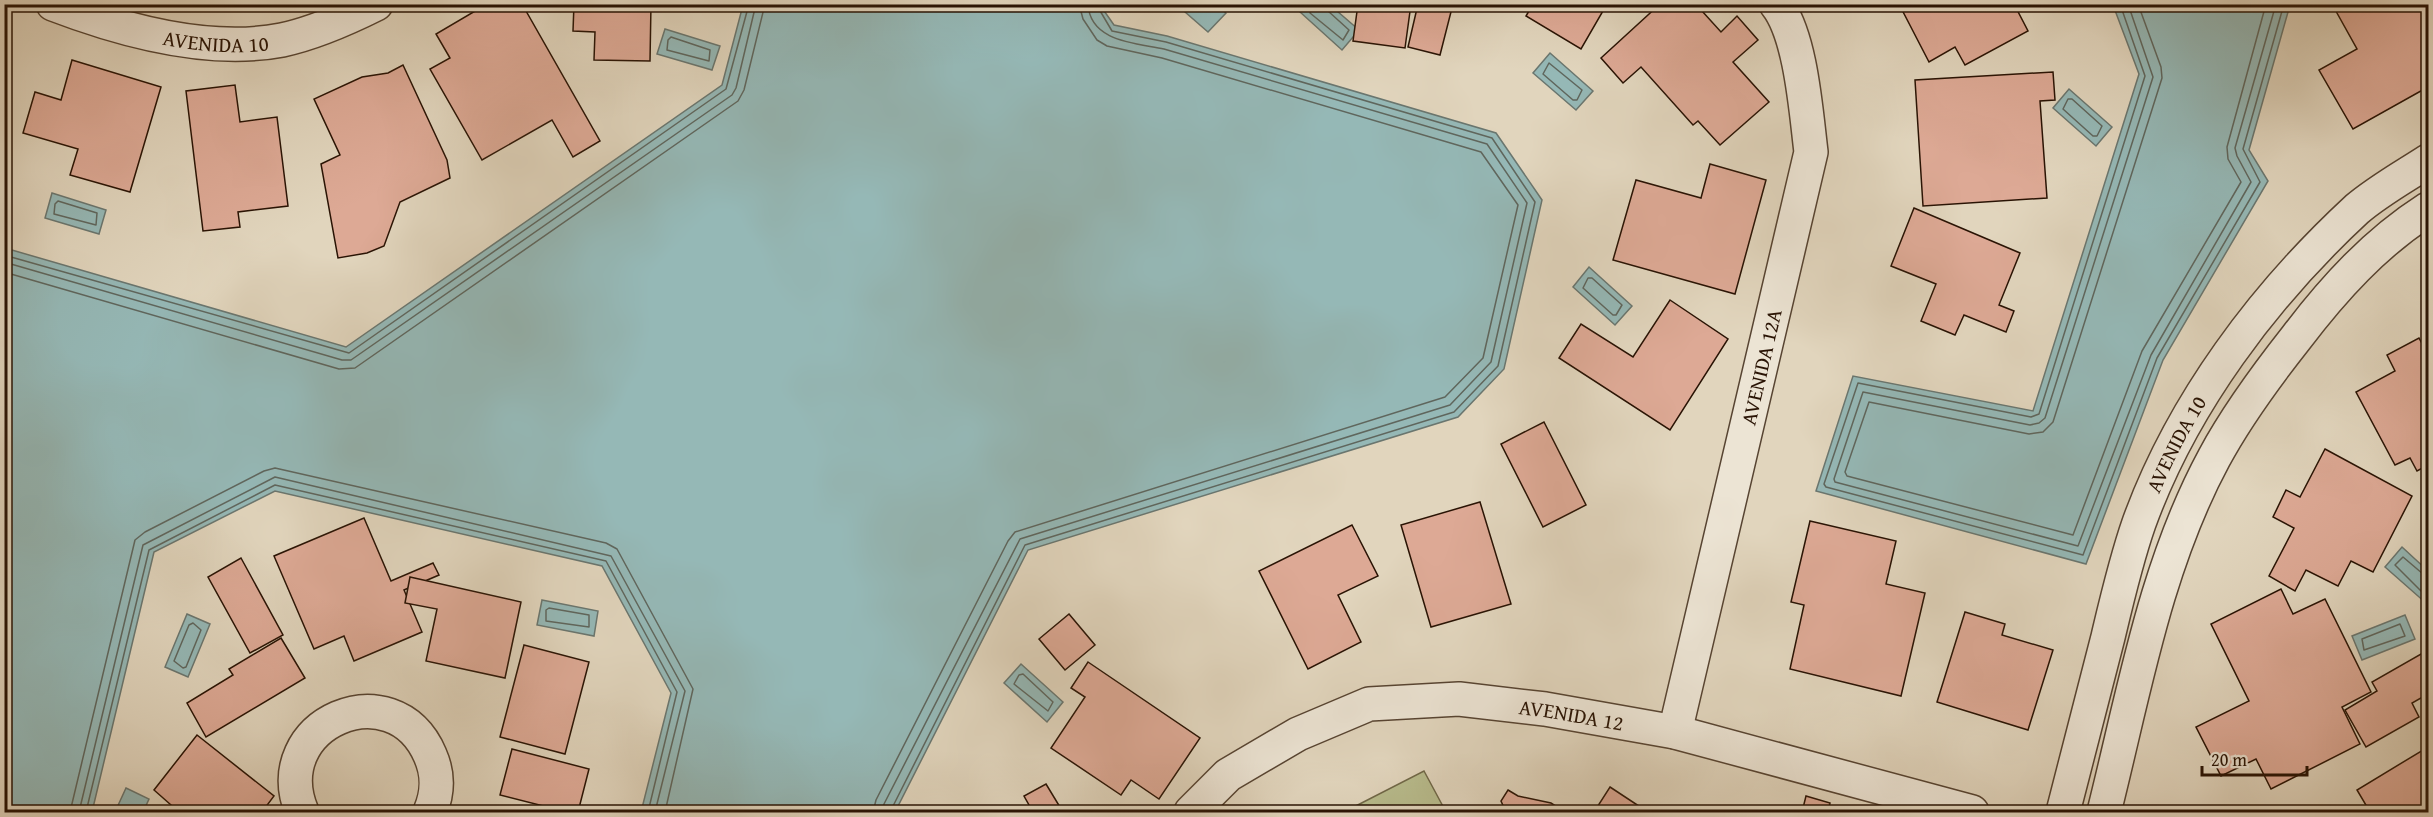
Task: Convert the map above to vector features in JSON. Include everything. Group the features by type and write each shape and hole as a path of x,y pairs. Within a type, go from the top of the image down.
{"street":[{"name":"AVENIDA 10","path":"53,4 100,22 201,44 281,40 337,24 376,4"},
{"name":"AVENIDA 12A","path":"1675,732 1811,152 1801,78 1789,27 1786,17 1776,4"},
{"name":"AVENIDA 10","path":"2063,813 2123,574 2161,467 2207,389 2280,288 2359,208 2428,161"},
{"name":"AVENIDA 10","path":"2104,813 2163,577 2213,458 2243,409 2329,295 2369,254 2428,209"},
{"path":"2207,389 2243,409"},
{"name":"AVENIDA 12","path":"1191,813 1228,775 1298,734 1369,704 1459,699 1545,709 1675,732 1972,813"},
{"path":"302,813 295,797 295,769 305,743 326,723 351,712 379,712 405,723 425,743 436,769 436,797 430,813"}],"green space":[{"path":"1424,771 1446,812 1344,812"}],"water":[{"path":"743,5 1100,5 1114,25 1167,36 1496,133 1542,200 1504,369 1458,417 1028,550 895,812 641,812 671,693 602,566 275,491 154,552 92,812 5,812 5,248 346,347 722,85"},
{"path":"1177,5 1216,5 1226,13 1208,32"},
{"path":"1306,5 1330,5 1359,30 1342,50 1300,12"},
{"path":"2113,5 2290,5 2249,150 2268,181 2163,360 2086,564 1816,491 1853,376 2033,411 2139,74"},
{"path":"665,29 720,46 712,70 657,54"},
{"path":"1550,53 1593,91 1576,110 1533,73"},
{"path":"2069,89 2112,127 2096,146 2053,108"},
{"path":"52,193 106,210 99,234 45,218"},
{"path":"1589,267 1632,306 1615,325 1573,287"},
{"path":"2402,547 2428,571 2427,604 2385,567"},
{"path":"542,600 598,611 594,636 537,625"},
{"path":"187,614 210,624 188,677 165,667"},
{"path":"2405,615 2415,639 2362,660 2352,636"},
{"path":"1021,664 1063,702 1047,722 1004,683"},
{"path":"126,788 149,799 143,812 115,812"}],"building":[{"path":"487,4 522,4 600,141 573,157 552,120 482,160 430,69 450,58 436,34"},
{"path":"574,4 651,4 650,61 594,60 595,32 573,31"},
{"path":"1358,4 1411,4 1405,48 1353,41"},
{"path":"1418,4 1453,4 1440,55 1408,47"},
{"path":"1533,4 1607,4 1581,49 1526,16"},
{"path":"1660,4 1709,4 1702,11 1721,32 1737,16 1758,40 1733,62 1769,102 1720,145 1698,121 1693,125 1641,67 1623,83 1601,58"},
{"path":"1899,4 2014,4 2028,31 1965,65 1955,47 1929,62"},
{"path":"2332,4 2420,4 2428,20 2428,87 2353,129 2319,70 2357,49"},
{"path":"72,60 161,87 130,192 70,175 78,149 23,133 35,92 61,100"},
{"path":"403,65 447,160 450,178 400,202 384,246 367,253 338,258 321,164 340,155 314,99 362,77 388,73"},
{"path":"2053,72 2055,100 2040,101 2047,198 1923,206 1915,80"},
{"path":"235,85 240,122 277,117 288,206 238,212 240,227 203,231 186,91"},
{"path":"1710,164 1766,180 1735,294 1613,260 1636,180 1701,198"},
{"path":"1914,208 2020,253 1999,305 2014,311 2006,332 1964,315 1955,335 1921,321 1936,284 1891,266"},
{"path":"1670,300 1728,339 1670,430 1559,358 1581,324 1633,357"},
{"path":"2419,338 2428,355 2428,465 2417,471 2410,458 2395,465 2356,392 2395,371 2387,355"},
{"path":"1544,422 1586,505 1543,527 1501,444"},
{"path":"2325,449 2412,496 2373,572 2351,561 2338,586 2306,570 2295,591 2269,576 2294,528 2273,517 2286,490 2300,497"},
{"path":"1480,502 1511,604 1431,627 1401,525"},
{"path":"364,518 391,581 433,563 439,575 404,590 422,632 354,661 344,636 314,649 274,556"},
{"path":"1810,521 1896,541 1886,584 1925,593 1901,696 1790,669 1804,605 1791,602"},
{"path":"1352,525 1378,576 1338,595 1361,642 1308,669 1259,571"},
{"path":"241,558 283,635 250,653 208,577"},
{"path":"410,577 521,602 505,678 426,661 437,609 405,603"},
{"path":"2281,589 2293,614 2325,599 2371,692 2342,707 2360,744 2271,789 2256,759 2221,776 2196,727 2249,701 2211,624"},
{"path":"1965,612 2005,624 2002,635 2053,650 2028,730 1937,702"},
{"path":"1069,614 1095,645 1065,670 1039,639"},
{"path":"281,638 305,678 206,737 187,703 233,675 229,669"},
{"path":"524,645 589,662 565,754 500,737"},
{"path":"2428,650 2428,694 2412,703 2419,717 2366,747 2345,710 2377,691 2372,682"},
{"path":"1088,662 1200,738 1159,799 1131,780 1121,795 1051,748 1085,697 1071,688"},
{"path":"197,735 274,796 262,812 179,812 154,790"},
{"path":"2428,747 2428,812 2370,812 2357,790"},
{"path":"512,749 589,769 578,812 567,812 500,795"},
{"path":"1046,784 1063,812 1033,812 1024,796"},
{"path":"1610,787 1648,812 1594,812"},
{"path":"1508,790 1518,796 1551,803 1565,812 1506,812 1501,801"},
{"path":"1806,796 1830,803 1828,812 1802,812"},
{"path":"1027,806 1030,812 1015,812"}]}
